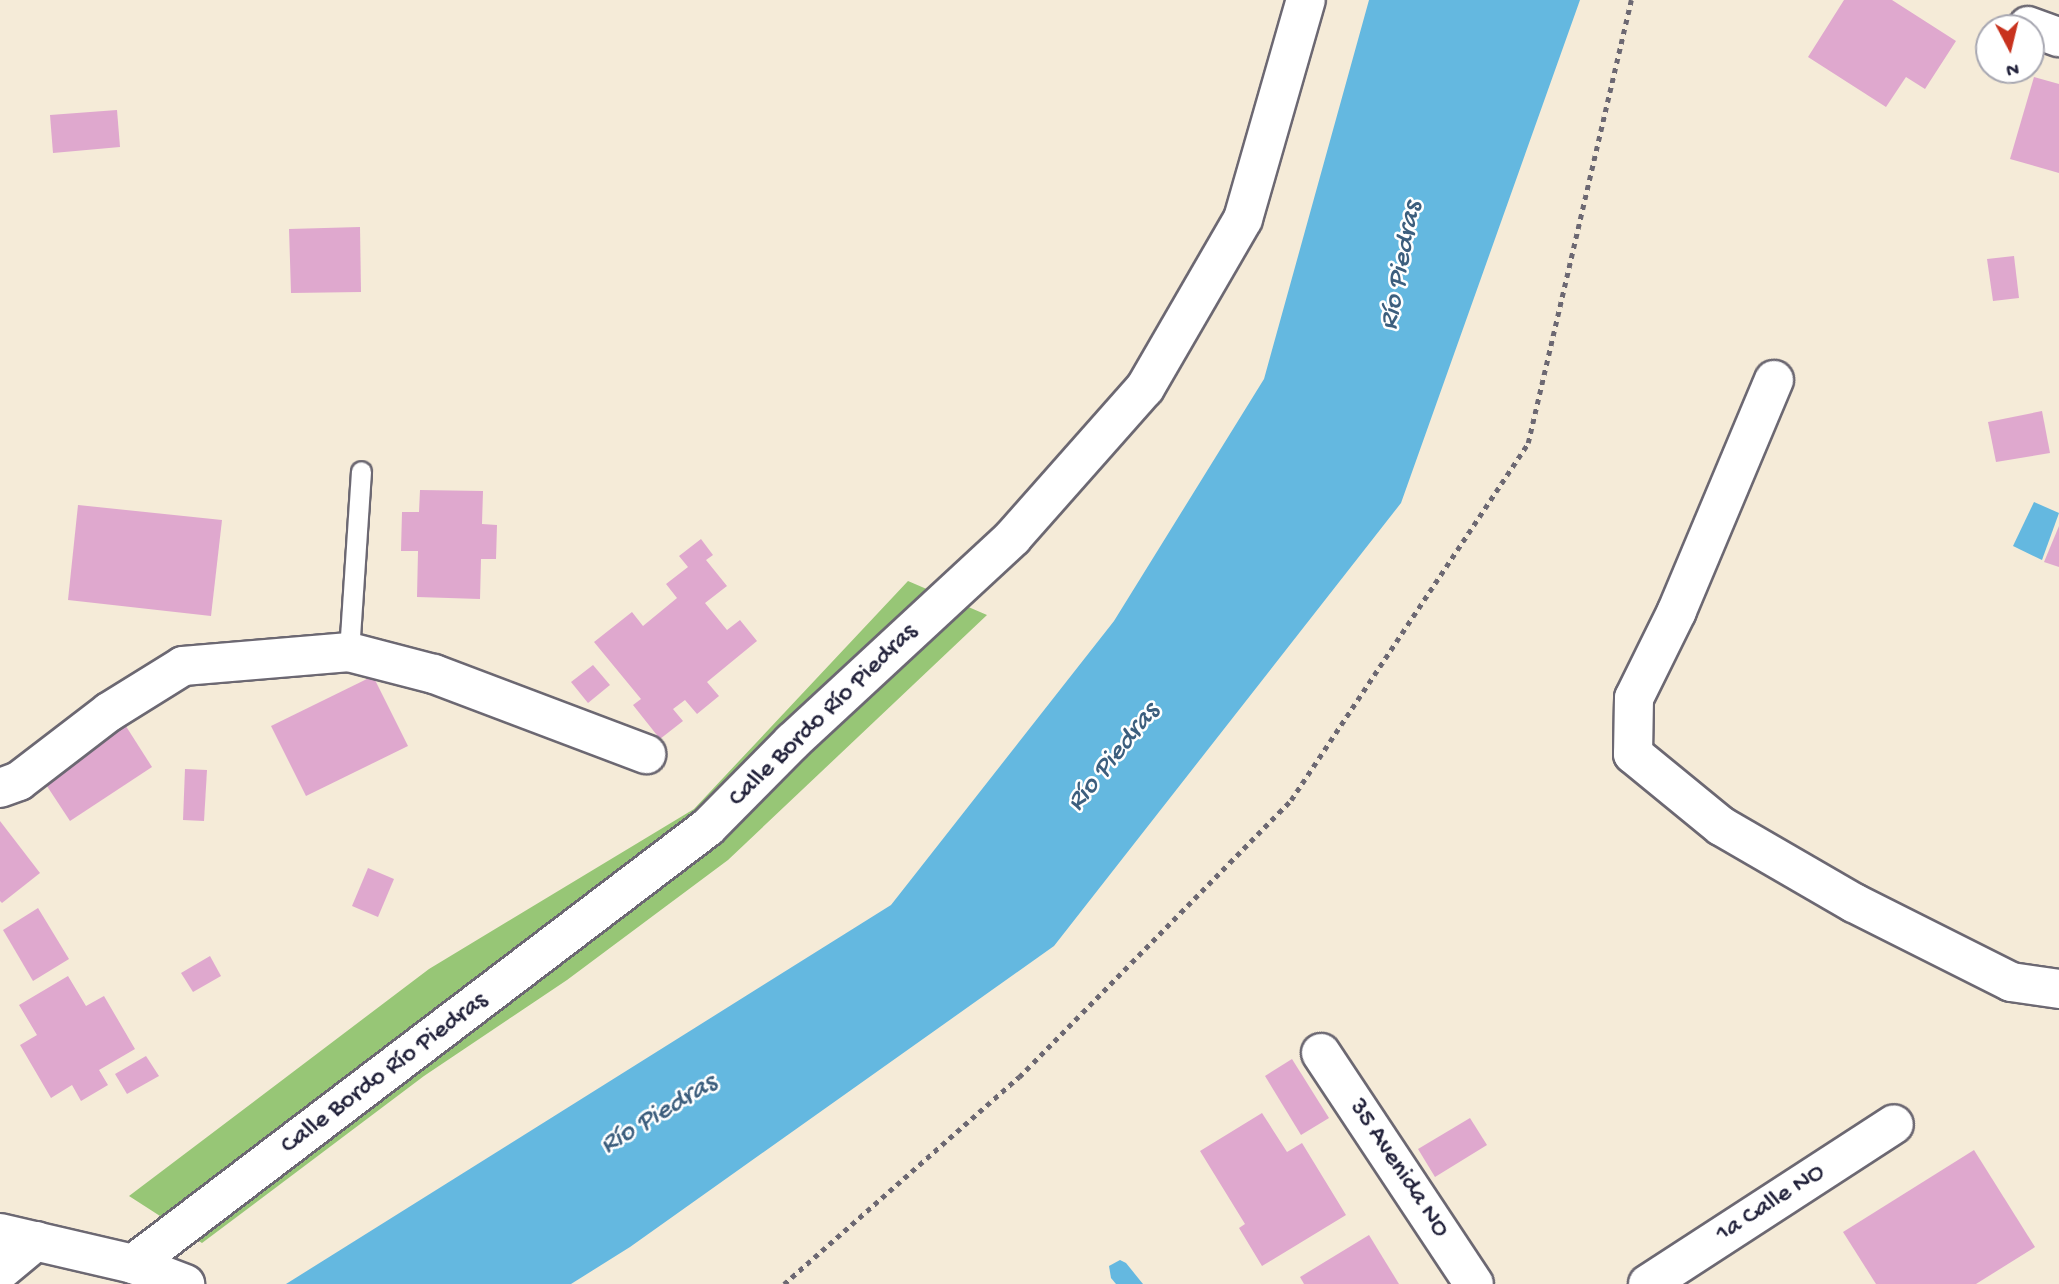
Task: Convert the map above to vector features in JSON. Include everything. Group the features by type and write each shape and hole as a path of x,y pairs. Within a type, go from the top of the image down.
{"street":[{"name":"Calle Bordo Río Piedras","path":"133,1264 708,827 792,742 1013,537 1145,388 1243,219 1306,0"},
{"path":"1774,380 1677,611 1634,698 1633,754 1721,826 1854,904 2011,982 2059,989"},
{"path":"0,788 19,781 109,712 183,666 349,652 434,674 646,754"},
{"name":"35 Avenida NO","path":"1321,1053 1474,1284"},
{"name":"1a Calle NO","path":"1648,1284 1894,1124"},
{"path":"0,1271 18,1237 133,1264 185,1284"}],"lane":[{"path":"349,652 361,471"}],"path":[{"path":"784,1284 1019,1077 1291,800 1528,443 1631,0"}],"green space":[{"path":"908,581 987,615 728,860 567,980 424,1076 202,1243 129,1196 429,969 694,809"}],"water":[{"name":"Río Piedras","path":"1369,0 1580,0 1401,503 1054,946 630,1247 571,1284 286,1284 891,905 1114,621 1264,379"},
{"path":"2034,502 2059,513 2042,560 2013,546"},
{"path":"1120,1260 1126,1263 1143,1284 1116,1284 1111,1278 1109,1266"}],"building":[{"path":"1844,0 1892,0 1956,41 1925,89 1906,77 1886,107 1808,57"},
{"path":"2045,80 2059,84 2059,173 2010,159 2032,84 2045,84"},
{"path":"117,110 120,147 53,153 50,115"},
{"path":"360,227 361,292 291,293 289,229"},
{"path":"2014,256 2019,298 1993,301 1987,259"},
{"path":"2042,411 2050,453 1996,462 1988,422"},
{"path":"420,490 483,491 482,524 497,525 496,559 481,559 480,599 417,597 418,551 401,551 402,512 419,512"},
{"path":"78,505 222,520 211,616 68,600"},
{"path":"2059,526 2059,567 2044,562"},
{"path":"701,539 713,555 706,560 727,586 705,603 727,630 740,620 757,641 707,682 719,696 697,714 685,700 673,709 683,721 660,739 633,705 641,699 594,642 632,612 643,626 677,598 666,584 688,567 679,556"},
{"path":"593,665 610,685 588,703 571,682"},
{"path":"373,676 408,746 306,796 271,726"},
{"path":"122,720 152,767 70,821 39,774"},
{"path":"185,769 207,770 204,821 183,820"},
{"path":"0,821 40,873 2,903 0,901"},
{"path":"368,868 394,879 378,917 352,906"},
{"path":"38,908 69,959 33,981 3,930"},
{"path":"210,956 221,976 193,992 181,973"},
{"path":"68,976 86,1006 104,996 135,1049 99,1070 108,1085 81,1101 72,1085 51,1098 20,1045 37,1035 19,1005"},
{"path":"146,1056 159,1076 127,1094 115,1074"},
{"path":"1292,1059 1329,1118 1301,1135 1265,1076"},
{"path":"1262,1113 1287,1152 1302,1143 1346,1215 1262,1266 1239,1228 1245,1224 1200,1151"},
{"path":"1470,1118 1487,1145 1435,1177 1418,1149"},
{"path":"1974,1150 2035,1247 1976,1284 1876,1284 1843,1232"},
{"path":"1369,1235 1399,1284 1304,1284 1300,1277"}]}
